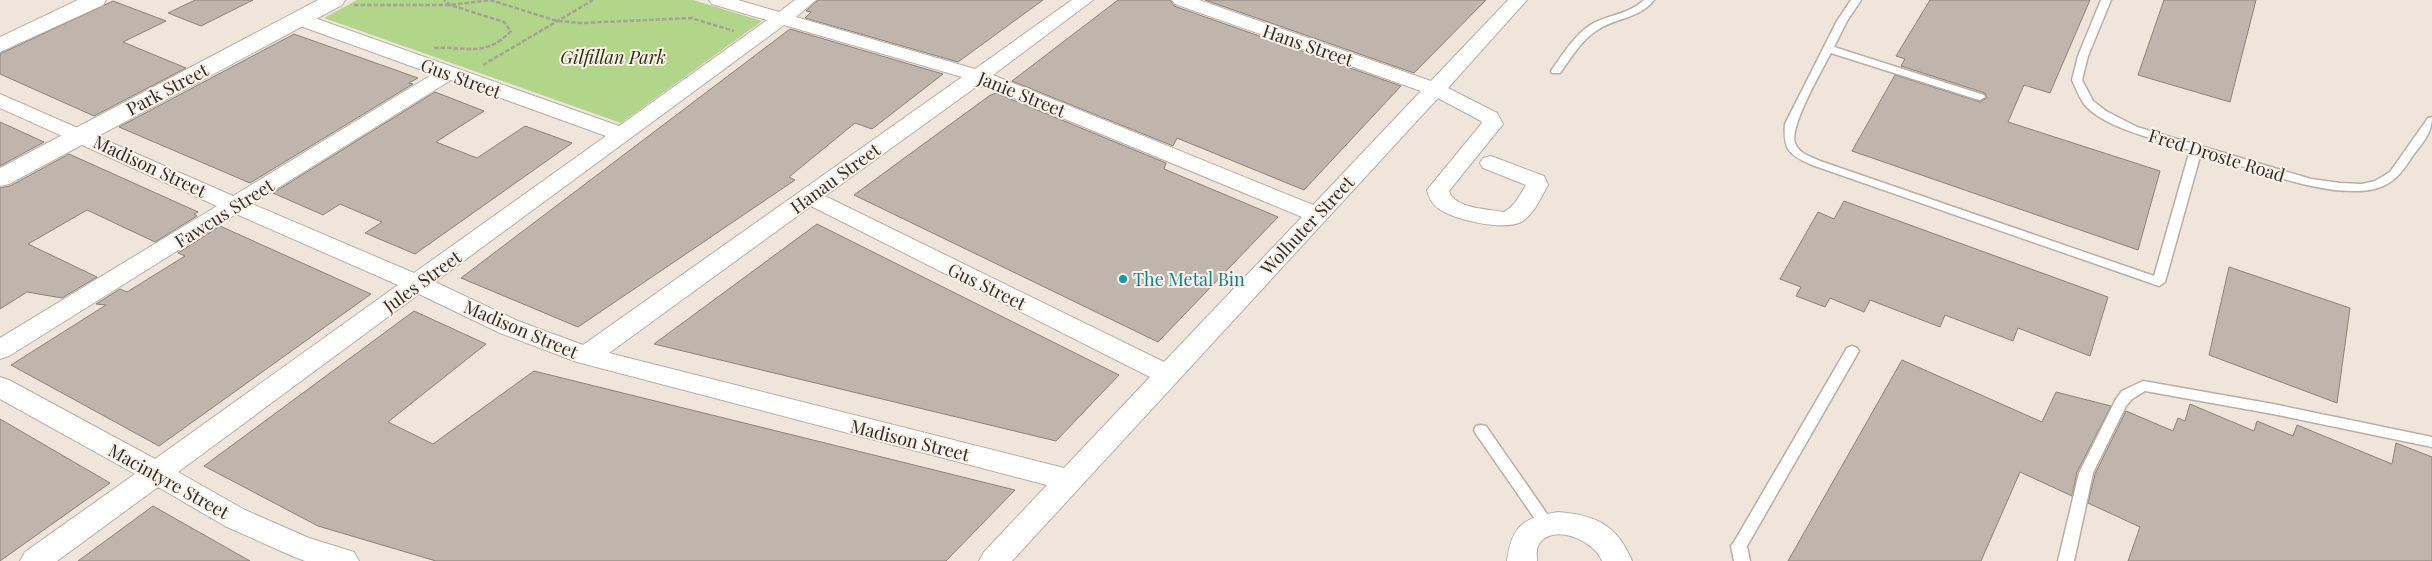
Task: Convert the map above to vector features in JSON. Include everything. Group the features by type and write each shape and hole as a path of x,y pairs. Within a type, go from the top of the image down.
{"main road":[{"path":"0,45 95,0"},
{"name":"Park Street","path":"0,178 330,2"}],"street":[{"name":"Janie Street","path":"718,0 780,20 979,76 1316,215"},
{"name":"Jules Street","path":"35,561 807,0"},
{"name":"Hanau Street","path":"586,356 1084,0"},
{"name":"Hans Street","path":"1181,0 1436,89 1490,117 1493,124 1438,190 1440,199 1455,209 1504,219 1514,217 1537,184 1536,181 1491,163"},
{"name":"Wolhuter Street","path":"994,561 1166,374 1518,0"},
{"name":"Gus Street","path":"299,19 623,135"},
{"name":"Fawcus Street","path":"0,350 454,76"},
{"name":"Madison Street","path":"0,100 236,206 418,284 509,327 586,356 1069,480"},
{"name":"Gus Street","path":"810,197 1166,374"},
{"name":"Macintyre Street","path":"0,387 235,518 302,548 344,561"},
{"path":"1522,561 1523,546 1532,533 1547,525 1567,523 1588,529 1605,541 1617,561"}],"lane":[{"path":"1556,71 1595,25 1630,16 1640,11 1649,0"},
{"path":"1856,0 1842,21 1790,124 1789,142 1798,155 1837,172 2159,282 2196,149"},
{"name":"Fred Droste Road","path":"2106,0 2083,56 2077,80 2089,103 2117,122 2133,129 2310,182 2340,188 2362,188 2379,184 2394,175 2432,120"},
{"path":"1829,49 1980,97"},
{"path":"1742,561 1739,546 1852,352"},
{"path":"2066,561 2086,472 2127,395 2142,386 2272,409 2432,442"},
{"path":"1481,430 1547,525"}],"path":[{"path":"406,58 425,49 440,47 466,51 483,50 496,45 511,32 510,27 504,22 450,5 444,0"},
{"path":"330,2 450,5 491,0 557,21 582,23 691,18 756,37"},
{"path":"454,76 593,0"}],"green space":[{"name":"Gilfillan Park","path":"357,0 693,0 762,21 621,123 324,18"}],"building":[{"path":"195,0 253,0 201,26 168,13"},
{"path":"818,0 1043,0 958,62 805,18 811,12 806,11"},
{"path":"1118,0 1170,0 1174,6 1401,86 1304,190 1177,138 1173,146 1012,81"},
{"path":"1205,0 1486,0 1414,73"},
{"path":"1930,0 2090,0 2050,93 2024,85 2008,122 2160,171 2138,250 1852,151 1895,75 1980,102 1987,98 1985,93 1901,66 1905,59 1896,56"},
{"path":"2164,0 2256,0 2230,102 2138,75"},
{"path":"113,1 166,21 123,42 186,68 94,116 0,74 0,54"},
{"path":"790,29 943,74 872,129 855,123 789,177 795,180 578,327 461,278"},
{"path":"294,34 418,78 409,83 413,84 250,183 119,127"},
{"path":"435,92 484,111 436,142 477,158 525,126 572,143 415,254 365,233 382,222 340,204 323,215 273,193"},
{"name":"The Metal Bin","path":"996,93 1166,163 1164,169 1278,217 1158,342 854,195 989,96"},
{"path":"0,122 44,142 0,166"},
{"path":"69,154 198,212 194,214 197,216 155,242 87,210 28,244 97,277 62,298 27,292 0,309 0,188 10,186"},
{"path":"1844,201 2108,297 2090,356 2018,328 2013,341 1945,315 1940,327 1870,300 1864,312 1830,298 1825,307 1796,296 1801,287 1780,279 1818,212 1834,219"},
{"path":"817,224 1119,375 1056,441 654,344"},
{"path":"220,226 371,294 159,446 11,365 106,305 96,304 120,289 127,292 185,256 178,253"},
{"path":"2229,267 2350,308 2337,403 2209,355"},
{"path":"414,311 486,344 388,422 433,444 534,371 1015,490 946,561 436,561 318,526 204,466"},
{"path":"1902,360 2042,422 2056,392 2111,406 2077,472 2072,496 2020,472 1981,561 1788,561"},
{"path":"2190,404 2254,431 2257,421 2293,436 2297,425 2392,464 2396,443 2432,457 2432,561 2128,561 2140,527 2088,503 2095,474 2126,411 2173,431 2178,418 2185,421"},
{"path":"0,419 110,483 0,561"},
{"path":"153,506 250,561 78,561"}],"place":[{"name":"The Metal Bin","path":"1123,279"}]}
